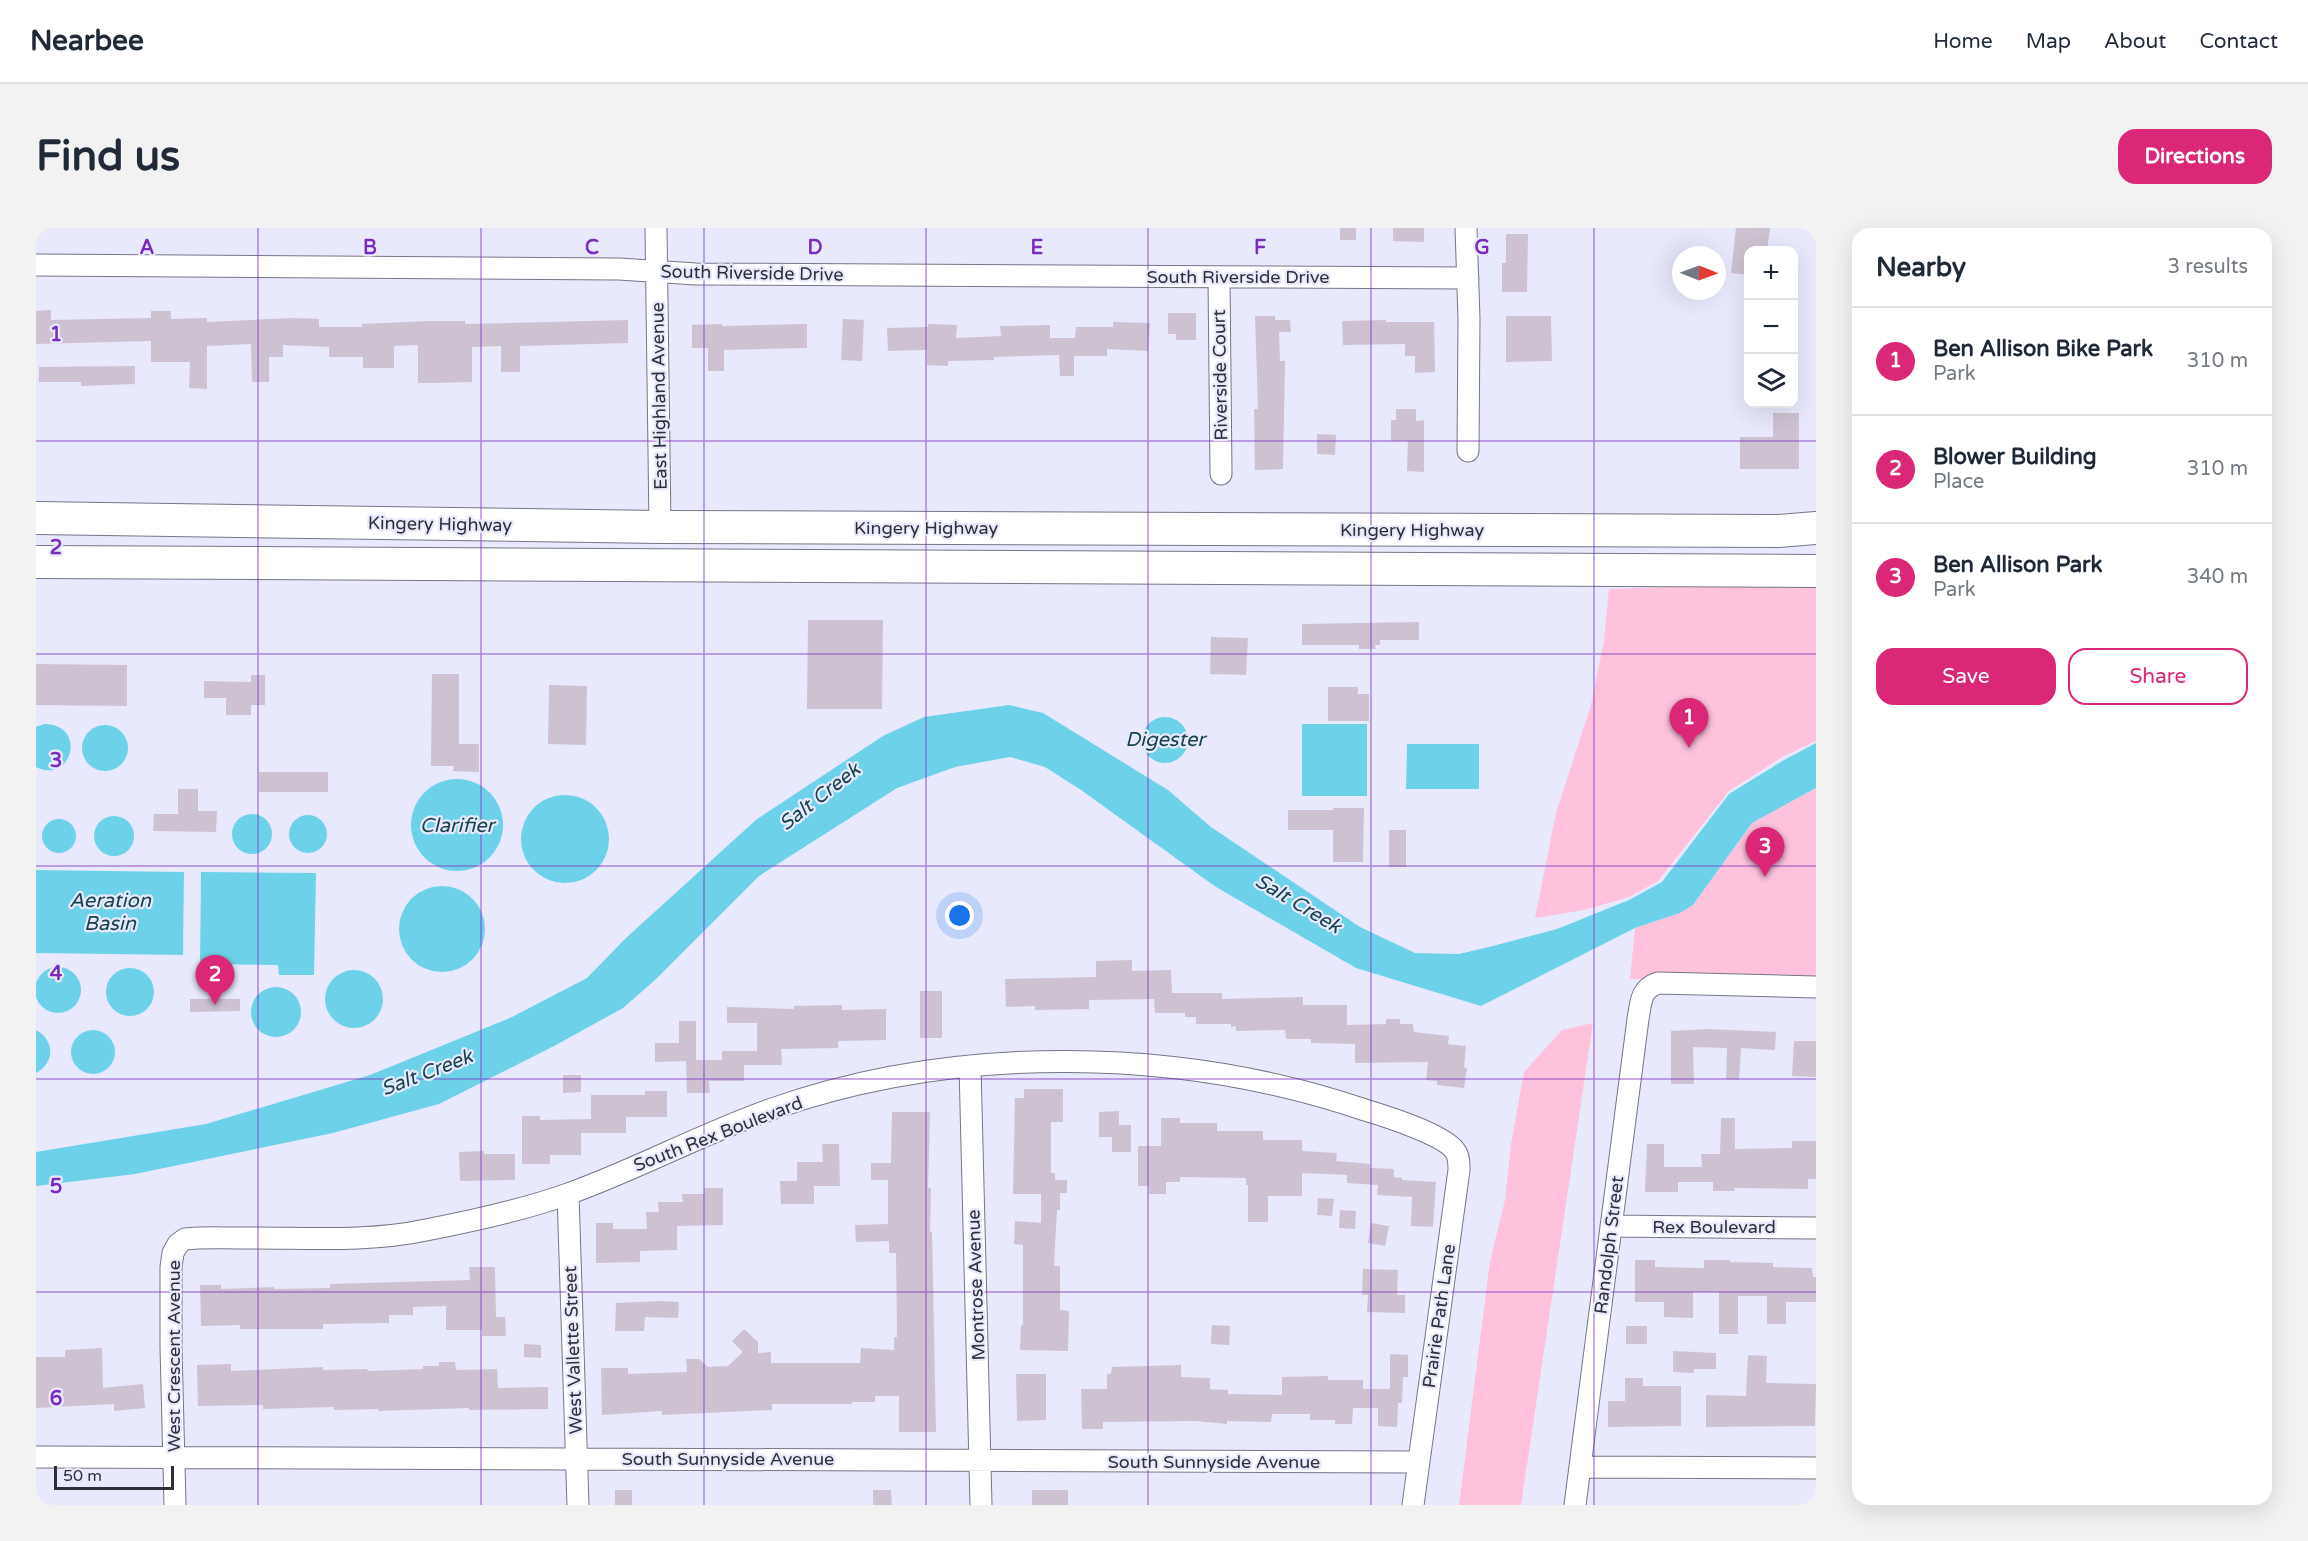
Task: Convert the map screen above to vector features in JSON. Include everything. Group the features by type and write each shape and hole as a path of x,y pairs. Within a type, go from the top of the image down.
{"highway":[{"name":"Kingery Highway","path":"36,518 660,527 1766,531 1816,528"},
{"path":"36,562 1816,571"}],"street":[{"name":"East Highland Avenue","path":"656,228 660,527"},
{"path":"1466,228 1468,451"},
{"name":"South Riverside Drive","path":"36,265 595,269 696,274 1468,278"},
{"name":"Riverside Court","path":"1218,277 1221,474"},
{"name":"Randolph Street","path":"1575,1505 1638,1019 1644,991 1648,986 1658,983 1816,987"},
{"name":"South Rex Boulevard","path":"178,1244 185,1239 195,1238 396,1235 505,1212 568,1194 788,1104 851,1087 970,1066 1038,1062 1100,1062 1188,1069 1276,1084 1347,1103 1437,1137"},
{"name":"Montrose Avenue","path":"970,1066 981,1505"},
{"name":"Prairie Path Lane","path":"1413,1505 1459,1170 1458,1154 1450,1144 1437,1137"},
{"name":"West Vallette Street","path":"568,1194 578,1505"},
{"name":"Rex Boulevard","path":"1611,1226 1816,1228"},
{"name":"West Crescent Avenue","path":"175,1505 171,1267 173,1253 178,1244"},
{"name":"South Sunnyside Avenue","path":"36,1457 1419,1462"},
{"path":"1580,1467 1816,1468"}],"shaded area":[{"path":"1816,582 1816,741 1784,756 1729,791 1658,881 1629,897 1584,910 1535,918 1556,813 1591,705 1604,640 1609,589"},
{"path":"1816,788 1816,980 1630,979 1635,928 1679,913 1693,905 1752,823"},
{"path":"1593,1023 1521,1505 1459,1505 1490,1261 1505,1200 1511,1144 1524,1072 1562,1030"}],"water":[{"name":"Salt Creek","path":"1009,705 1043,713 1168,790 1211,827 1360,927 1415,953 1459,954 1489,947 1557,929 1629,900 1662,882 1729,794 1816,743 1816,788 1752,823 1693,905 1680,913 1635,928 1481,1006 1356,968 1216,887 1081,790 1045,767 1010,757 955,767 897,788 759,876 655,980 623,1008 556,1045 439,1104 333,1133 135,1174 36,1186 36,1152 206,1124 370,1075 510,1018 587,978 626,938 757,819 883,736 924,717"},
{"name":"Digester","path":"1165,717 1181,724 1188,740 1181,756 1165,763 1149,756 1142,740 1149,724"},
{"path":"44,724 58,727 66,733 70,742 70,752 66,761 59,768 48,770 36,767 36,727"},
{"path":"1302,724 1367,724 1367,796 1302,796"},
{"path":"105,725 121,732 128,748 121,764 105,771 89,764 82,748 89,732"},
{"path":"1407,744 1479,744 1479,789 1406,789"},
{"name":"Clarifier","path":"457,779 483,787 495,799 503,825 495,851 483,863 457,871 431,863 419,851 411,825 419,799 431,787"},
{"name":"Clarifier","path":"565,795 582,798 596,808 606,822 609,839 606,856 596,870 582,880 565,883 548,880 534,870 524,856 521,839 524,822 534,808 548,798"},
{"path":"252,814 260,815 266,820 271,826 271,842 266,848 260,853 252,854 244,853 238,848 233,842 232,834 233,826 238,820 244,815"},
{"path":"308,815 322,820 327,834 322,848 308,853 294,848 289,834 294,820"},
{"path":"114,816 128,822 134,836 128,850 114,856 100,850 94,836 100,822"},
{"path":"59,819 71,824 76,836 71,848 59,853 47,848 42,836 47,824"},
{"name":"Aeration Basin","path":"36,870 184,872 183,955 36,953"},
{"name":"Aeration Basin","path":"201,872 316,873 314,975 279,975 278,965 200,964"},
{"name":"Clarifier","path":"442,886 466,893 478,905 485,929 478,953 466,965 442,972 418,965 406,953 399,929 406,905 418,893"},
{"path":"58,967 74,974 81,990 74,1006 58,1013 42,1006 35,990 42,974"},
{"path":"125,968 135,968 147,975 154,987 154,997 147,1009 135,1016 125,1016 110,1005 106,997 106,987 117,972"},
{"path":"348,970 360,970 375,978 383,993 383,1005 375,1020 360,1028 348,1028 333,1020 325,1005 325,993 333,978"},
{"path":"271,987 281,987 294,994 301,1007 301,1017 294,1030 281,1037 271,1037 262,1033 255,1026 251,1017 251,1007 255,998 262,991"},
{"path":"36,1030 47,1040 50,1052 47,1063 36,1073"},
{"path":"93,1030 108,1037 115,1052 108,1067 93,1074 78,1067 71,1052 78,1037"}],"building":[{"path":"1340,228 1356,228 1356,240 1340,240"},
{"path":"1393,228 1424,228 1424,242 1393,241"},
{"path":"1736,228 1770,228 1768,246 1744,246 1744,274 1731,273"},
{"path":"1506,234 1528,234 1527,292 1502,292 1502,263 1506,263"},
{"path":"51,310 51,320 151,318 151,311 171,311 171,319 207,318 207,322 319,319 319,327 362,327 362,324 428,321 465,321 465,324 628,320 628,343 520,346 520,372 501,372 501,346 472,347 472,382 433,383 418,383 418,345 394,346 394,368 363,368 363,357 329,357 329,347 283,345 283,357 269,357 269,382 252,382 251,344 207,346 207,389 189,388 190,362 151,362 151,341 36,344 36,311"},
{"path":"1168,313 1196,313 1196,340 1176,340 1176,334 1168,334"},
{"path":"1255,316 1275,316 1275,320 1290,320 1291,332 1279,332 1280,361 1285,361 1283,469 1255,470 1254,409 1258,409"},
{"path":"1506,316 1551,316 1552,361 1506,362"},
{"path":"843,319 864,320 862,361 841,360"},
{"path":"1386,320 1386,322 1434,322 1435,372 1415,373 1415,356 1405,356 1405,344 1343,345 1342,321"},
{"path":"1113,322 1150,323 1148,351 1107,349 1107,356 1074,356 1074,376 1060,376 1059,355 948,361 948,366 927,365 927,350 888,351 887,328 928,327 928,324 957,325 956,338 1001,336 1000,326 1050,325 1050,338 1075,338 1076,327 1113,327"},
{"path":"722,324 722,326 807,324 807,348 724,350 724,371 708,371 708,348 692,348 692,325"},
{"path":"135,366 135,384 81,386 81,382 39,382 39,367"},
{"path":"1396,409 1416,409 1416,421 1424,420 1424,472 1407,471 1408,441 1391,441 1391,420 1396,420"},
{"path":"1773,413 1799,413 1799,469 1740,469 1740,437 1773,437"},
{"path":"1317,434 1336,435 1335,455 1317,454"},
{"path":"808,620 883,620 882,709 807,709"},
{"path":"1419,622 1419,640 1380,640 1380,645 1375,645 1376,649 1359,649 1359,645 1302,645 1302,624"},
{"path":"1211,637 1248,638 1246,675 1210,674"},
{"path":"36,664 127,665 127,706 36,705"},
{"path":"432,674 459,674 459,744 479,744 479,772 453,771 454,766 431,766"},
{"path":"251,675 265,675 265,705 251,705 251,715 226,715 226,698 204,698 204,681 251,682"},
{"path":"549,685 587,686 586,745 548,744"},
{"path":"1328,687 1358,687 1358,694 1369,694 1369,721 1328,721"},
{"path":"259,772 328,772 328,792 259,792"},
{"path":"178,789 198,789 198,811 217,811 216,832 153,831 154,814 178,814"},
{"path":"1333,808 1364,808 1363,862 1333,862 1333,830 1288,830 1288,810 1333,810"},
{"path":"1389,830 1406,830 1406,867 1389,867"},
{"path":"1132,960 1132,971 1171,970 1172,993 1222,993 1222,999 1303,997 1303,1005 1347,1005 1347,1025 1386,1024 1386,1019 1400,1019 1400,1024 1413,1024 1414,1032 1449,1036 1448,1044 1466,1046 1464,1068 1467,1068 1464,1088 1437,1085 1437,1081 1426,1080 1428,1062 1355,1063 1355,1044 1311,1043 1311,1039 1286,1039 1285,1030 1236,1031 1236,1026 1231,1027 1231,1024 1196,1024 1196,1017 1185,1017 1185,1013 1155,1013 1154,999 1089,1000 1089,1009 1035,1010 1035,1006 1006,1007 1005,979 1096,977 1096,961"},
{"path":"920,991 942,991 942,1038 920,1038"},
{"path":"190,999 240,999 240,1011 190,1012"},
{"path":"842,1005 842,1010 886,1009 886,1040 838,1041 838,1048 781,1049 782,1065 744,1065 744,1081 709,1081 710,1093 687,1093 686,1061 655,1062 655,1043 679,1043 679,1021 696,1021 696,1060 722,1060 722,1051 757,1051 757,1023 727,1023 727,1007 794,1009 794,1006"},
{"path":"1707,1029 1776,1032 1775,1050 1741,1048 1739,1080 1726,1079 1727,1048 1693,1047 1694,1084 1671,1084 1671,1031"},
{"path":"1794,1041 1816,1041 1816,1077 1792,1076"},
{"path":"563,1075 581,1075 581,1092 563,1093"},
{"path":"1024,1089 1063,1089 1063,1122 1051,1122 1051,1173 1055,1173 1055,1180 1067,1180 1067,1193 1060,1193 1060,1210 1057,1210 1054,1266 1060,1266 1060,1310 1069,1311 1068,1351 1020,1350 1021,1325 1023,1325 1023,1245 1014,1244 1015,1221 1041,1223 1041,1194 1013,1194 1015,1098 1024,1098"},
{"path":"645,1091 667,1091 667,1117 626,1117 626,1133 581,1133 581,1155 550,1155 550,1164 522,1164 522,1116 540,1116 540,1120 591,1119 591,1095 645,1095"},
{"path":"1119,1111 1119,1125 1131,1125 1131,1152 1112,1152 1112,1137 1099,1137 1099,1112"},
{"path":"892,1112 930,1112 928,1188 931,1188 930,1232 932,1232 936,1432 899,1432 899,1396 875,1396 875,1402 852,1402 852,1404 772,1404 772,1410 662,1415 662,1411 602,1415 601,1368 628,1368 628,1374 687,1372 686,1359 699,1359 708,1367 728,1366 743,1352 732,1341 744,1329 758,1342 758,1353 771,1352 771,1363 860,1363 861,1348 894,1350 894,1337 897,1337 896,1253 889,1253 889,1241 856,1242 855,1225 888,1224 888,1180 871,1180 871,1163 891,1163"},
{"path":"1161,1118 1180,1118 1180,1123 1217,1123 1217,1131 1263,1131 1263,1140 1302,1140 1302,1151 1337,1153 1336,1161 1370,1164 1370,1168 1394,1169 1394,1177 1402,1178 1402,1180 1436,1182 1433,1227 1411,1226 1412,1197 1377,1195 1378,1185 1347,1183 1347,1175 1302,1173 1302,1196 1268,1196 1268,1222 1248,1222 1246,1178 1180,1177 1180,1182 1166,1182 1166,1194 1149,1194 1149,1186 1138,1186 1138,1146 1161,1146"},
{"path":"1721,1118 1735,1118 1735,1149 1792,1148 1792,1141 1816,1141 1816,1179 1808,1179 1808,1189 1734,1188 1735,1191 1713,1191 1713,1182 1678,1182 1678,1192 1645,1192 1647,1144 1664,1144 1664,1167 1702,1167 1701,1154 1720,1154"},
{"path":"822,1144 839,1144 840,1186 814,1186 814,1204 781,1204 780,1181 797,1181 797,1162 823,1162"},
{"path":"484,1151 484,1154 515,1154 515,1180 460,1181 459,1152"},
{"path":"704,1188 723,1188 723,1225 677,1226 677,1250 640,1251 640,1262 596,1263 596,1223 613,1223 613,1229 647,1229 646,1212 659,1212 658,1202 683,1202 682,1194 704,1194"},
{"path":"1318,1198 1334,1199 1332,1216 1317,1215"},
{"path":"1340,1210 1356,1211 1355,1229 1339,1228"},
{"path":"1371,1223 1389,1226 1385,1246 1368,1243"},
{"path":"1635,1260 1655,1260 1655,1267 1704,1268 1704,1260 1730,1260 1730,1262 1773,1263 1773,1267 1812,1268 1813,1277 1816,1277 1816,1302 1786,1302 1786,1324 1767,1324 1767,1296 1738,1296 1738,1334 1719,1334 1719,1292 1693,1292 1693,1318 1664,1317 1664,1302 1635,1302"},
{"path":"469,1267 495,1267 496,1317 505,1317 506,1336 482,1336 482,1330 446,1330 446,1306 413,1307 413,1315 389,1315 389,1323 323,1324 323,1329 240,1329 240,1325 201,1326 200,1285 221,1285 221,1289 330,1288 330,1284 470,1280"},
{"path":"1363,1269 1398,1270 1397,1295 1405,1295 1405,1313 1367,1312 1368,1295 1362,1295"},
{"path":"679,1302 678,1318 645,1317 644,1331 615,1331 616,1303"},
{"path":"1212,1325 1230,1326 1229,1345 1211,1344"},
{"path":"1626,1326 1647,1326 1647,1344 1626,1344"},
{"path":"524,1344 541,1345 541,1358 524,1357"},
{"path":"102,1348 103,1388 143,1384 145,1408 114,1411 114,1404 36,1408 36,1357 65,1357 65,1350"},
{"path":"1673,1351 1716,1353 1716,1369 1694,1369 1694,1373 1673,1372"},
{"path":"1390,1354 1408,1355 1408,1377 1403,1377 1402,1403 1398,1403 1397,1427 1378,1426 1378,1408 1353,1408 1352,1424 1335,1424 1335,1420 1310,1420 1310,1414 1272,1414 1271,1422 1227,1421 1227,1424 1195,1421 1103,1422 1103,1429 1082,1429 1081,1389 1107,1389 1107,1374 1111,1374 1112,1367 1181,1365 1181,1377 1210,1378 1210,1389 1228,1390 1228,1394 1282,1395 1282,1377 1328,1376 1328,1380 1363,1380 1363,1389 1390,1389"},
{"path":"1748,1355 1767,1356 1766,1383 1816,1384 1815,1426 1706,1427 1706,1395 1746,1396"},
{"path":"439,1362 455,1362 456,1370 497,1369 498,1388 548,1387 548,1409 469,1410 469,1408 378,1411 378,1409 334,1410 334,1407 263,1409 263,1405 198,1406 197,1365 231,1364 231,1371 323,1367 323,1370 367,1369 368,1371 423,1369 423,1366 439,1366"},
{"path":"1016,1374 1046,1374 1046,1420 1017,1421"},
{"path":"1625,1378 1643,1378 1643,1386 1681,1386 1681,1426 1608,1427 1608,1401 1625,1401"},
{"path":"615,1490 632,1490 632,1505 615,1505"},
{"path":"873,1490 891,1490 892,1505 873,1505"},
{"path":"1032,1490 1068,1490 1068,1505 1032,1505"}],"place":[{"name":"Ben Allison Bike Park","path":"1689,748"},
{"name":"Ben Allison Park","path":"1765,877"},
{"name":"Blower Building","path":"215,1005"}]}
